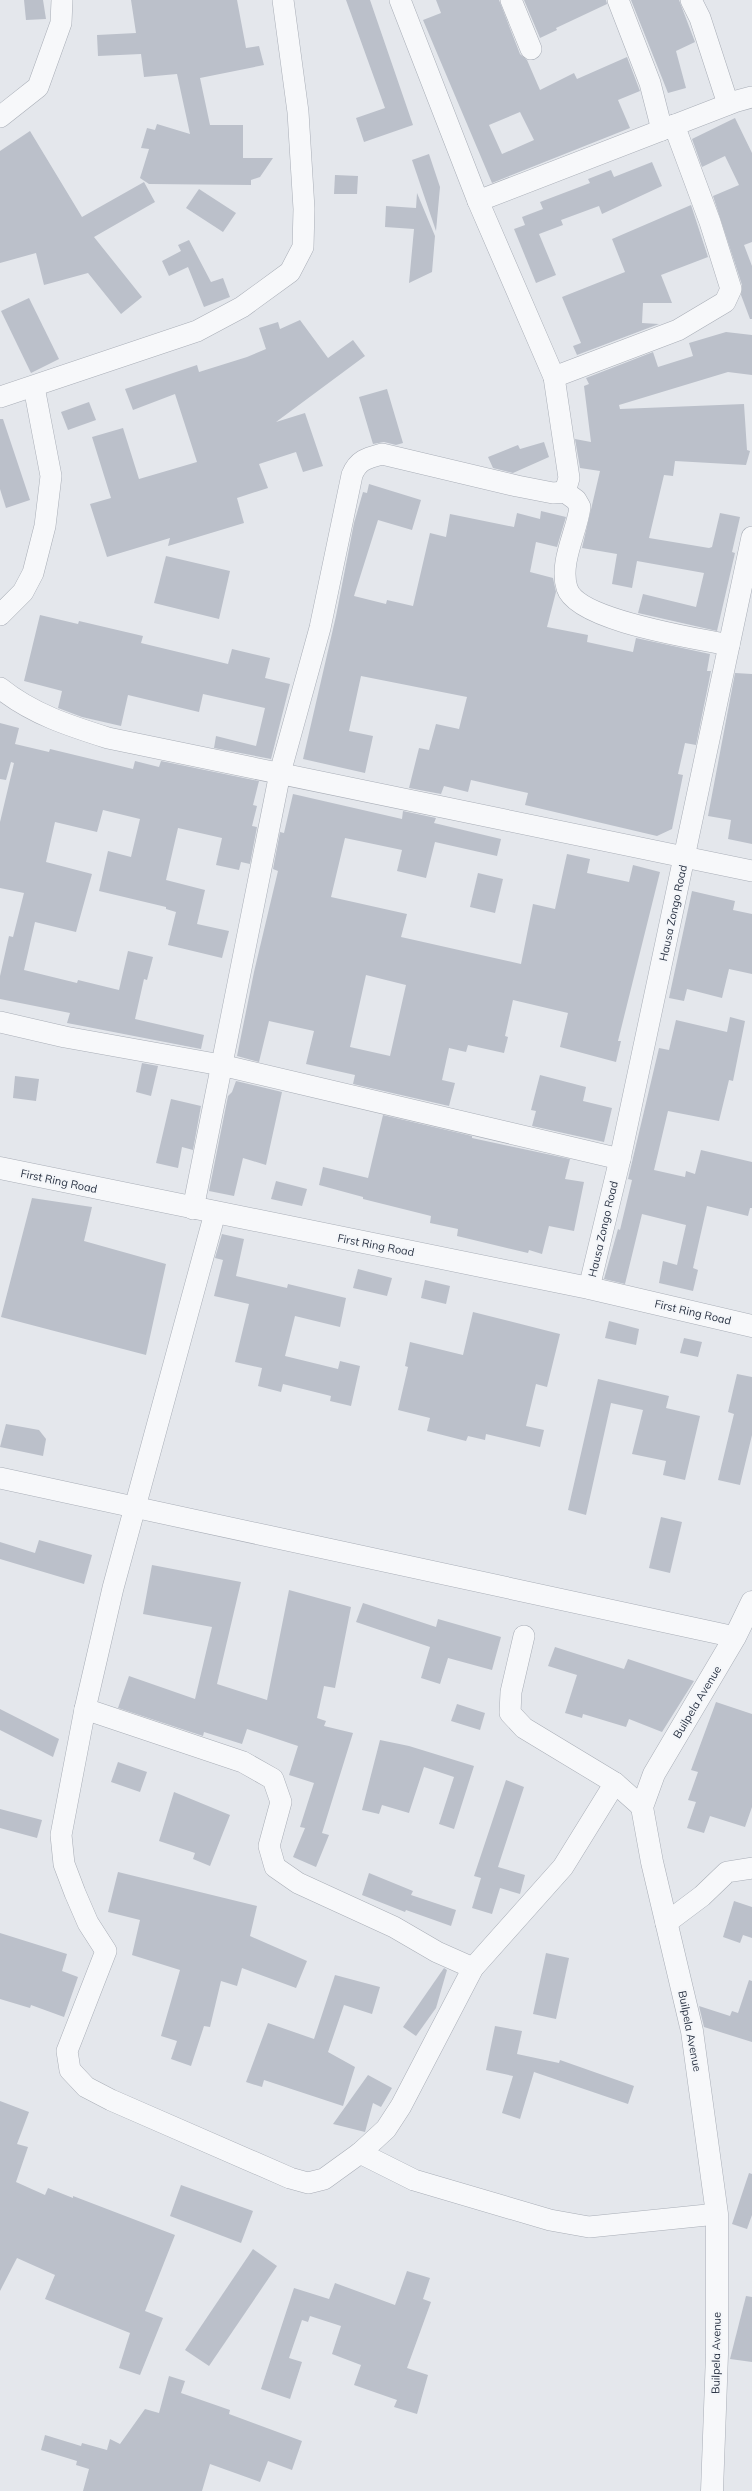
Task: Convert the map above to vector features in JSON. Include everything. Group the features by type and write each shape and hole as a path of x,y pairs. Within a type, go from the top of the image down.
{"street":[{"path":"0,117 38,87 61,23 62,0"},
{"path":"0,398 198,331 242,307 290,272 303,247 304,209 298,112 283,0"},
{"path":"400,0 478,201 554,377 569,478 565,492"},
{"path":"511,0 531,49"},
{"path":"554,377 678,330 725,302 731,289 710,222 668,127 618,0"},
{"path":"691,0 700,18 728,104"},
{"path":"478,201 728,104 752,97"},
{"path":"0,615 23,592 33,573 45,526 51,476 34,387"},
{"path":"194,1209 221,1065 280,773 320,628 352,475 355,468 363,459 382,454 517,486 553,493 565,492 576,500 580,507 565,569 567,588 579,604 602,615 643,626 729,645"},
{"name":"Hausa Zongo Road","path":"589,1288 620,1159 752,537"},
{"path":"0,688 17,702 58,722 108,738 752,871"},
{"path":"0,1022 65,1037 221,1065 620,1159"},
{"name":"First Ring Road","path":"0,1168 194,1209 589,1288 752,1326"},
{"path":"215,1213 199,1263 146,1473 134,1508 85,1709 62,1836 64,1864 88,1923 106,1951 67,2051 70,2070 86,2087 111,2100 290,2178 308,2183 324,2179 360,2153 386,2129 401,2106 473,1968 562,1867 616,1783"},
{"path":"0,1478 735,1637"},
{"name":"Builpela Avenue","path":"714,2491 717,2354 717,2214 692,2031 666,1923 642,1807 654,1774 735,1637 752,1602"},
{"path":"524,1636 511,1692 510,1713 524,1728 616,1783 642,1807"},
{"path":"85,1709 243,1762 273,1779 281,1802 269,1846 275,1867 298,1883 394,1927 437,1952 473,1968"},
{"path":"666,1923 702,1896 727,1872 752,1868"},
{"path":"360,2153 414,2180 563,2223 589,2227 717,2214"}],"building":[{"path":"24,0 43,0 46,19 26,20"},
{"path":"131,0 237,0 246,48 259,46 264,65 200,78 210,125 243,125 243,158 273,158 260,177 251,180 251,185 149,184 140,178 149,149 141,148 147,128 155,130 157,124 190,134 177,74 144,77 141,54 98,56 97,35 136,33"},
{"path":"346,0 370,0 413,125 364,142 356,118 385,108"},
{"path":"436,0 499,0 520,54 527,60 540,90 574,73 577,79 627,57 640,91 618,100 630,128 492,183 423,20 441,13","holes":["520,112 534,140 502,154 489,125"]},
{"path":"524,0 606,0 607,4 556,28 557,30 540,38"},
{"path":"631,0 679,0 695,42 676,51 686,88 668,93"},
{"path":"735,118 752,153 752,242 744,245 752,266 752,319 750,319 741,295 742,285 713,196 739,185 725,156 702,167 692,139"},
{"path":"30,131 82,217 144,182 155,202 94,237 142,297 121,314 88,273 44,285 36,253 0,263 0,151"},
{"path":"429,154 440,187 436,231 412,160"},
{"path":"652,162 662,186 602,214 599,206 561,220 563,225 539,234 556,275 536,283 514,229 525,225 522,217 543,209 540,202 590,183 588,179 611,170 614,177"},
{"path":"335,175 358,176 357,194 334,194"},
{"path":"199,189 236,213 223,232 186,208"},
{"path":"417,193 435,236 432,272 409,283 414,229 385,227 386,206 416,208"},
{"path":"691,205 708,257 661,275 672,303 643,303 642,323 659,324 577,355 573,346 581,343 562,297 625,272 612,239"},
{"path":"189,240 211,282 223,278 230,297 204,307 188,267 169,276 162,261 181,251 178,245"},
{"path":"29,298 59,359 31,373 1,311"},
{"path":"300,320 328,358 353,340 365,356 276,422 305,413 323,466 303,472 296,452 259,464 268,488 237,498 244,523 168,546 170,538 107,557 90,504 111,498 92,437 123,428 139,479 197,462 175,394 133,410 125,389 197,365 199,372 247,357 266,349 259,328 278,322 280,329"},
{"path":"726,332 752,335 752,375 728,372 619,405 620,409 744,404 747,450 750,451 746,465 675,461 673,476 664,475 649,538 709,548 712,547 720,513 740,517 732,552 735,553 717,631 638,613 643,594 696,607 704,573 637,561 632,588 612,584 617,554 582,548 600,471 580,468 575,439 591,442 584,386 589,384 586,378 653,352 658,367 693,356 689,343"},
{"path":"387,389 403,443 396,445 384,442 373,444 359,397"},
{"path":"89,402 96,420 68,430 61,412"},
{"path":"0,419 3,419 30,500 6,508 0,489"},
{"path":"544,442 549,457 513,473 493,468 488,457 518,445 520,449"},
{"path":"369,484 421,500 412,530 378,520 354,596 386,604 387,600 413,606 430,533 446,537 450,514 514,527 517,513 540,519 541,511 566,517 557,547 536,542 530,572 553,578 556,592 547,627 588,635 587,642 633,652 636,638 710,654 707,671 711,671 696,745 685,743 678,774 683,775 672,829 657,836 525,805 528,793 471,780 468,792 444,786 441,794 409,788 419,748 429,750 436,724 459,729 467,697 361,676 349,731 373,736 365,773 303,759 336,616 354,523 363,492 367,493"},
{"path":"166,556 230,571 219,619 154,603"},
{"path":"40,615 78,624 79,621 143,636 141,643 228,664 232,649 270,658 265,678 290,684 271,759 214,748 216,736 256,746 265,708 203,694 199,712 128,695 121,726 82,717 58,708 62,691 24,681"},
{"path":"735,673 752,674 752,844 728,839 731,820 708,816"},
{"path":"0,723 19,728 15,744 49,752 50,749 133,769 135,761 159,767 161,761 259,781 253,805 257,806 252,826 257,827 250,864 241,862 239,870 216,865 222,838 178,828 166,880 205,890 197,924 229,931 222,958 168,945 176,912 166,909 166,907 99,891 108,851 131,857 140,819 103,810 97,832 55,822 46,862 92,874 76,932 35,922 24,970 77,983 78,980 119,990 128,951 153,957 147,980 144,979 135,1019 204,1035 201,1049 67,1023 70,1013 0,999 0,976 9,936 13,937 24,893 0,888 0,822 14,763 11,762 6,780 0,779"},
{"path":"293,794 402,819 403,811 436,818 434,823 501,839 497,856 435,842 426,878 397,871 402,850 345,838 331,897 407,914 401,937 521,964 533,904 555,909 567,854 590,859 587,873 629,882 633,865 660,872 618,1041 621,1041 616,1062 560,1047 568,1013 513,1000 505,1036 508,1037 504,1053 468,1045 466,1052 449,1048 442,1080 455,1083 449,1106 353,1084 355,1075 306,1064 314,1031 269,1021 259,1062 237,1056 254,972 278,871 273,869 280,832 284,833","holes":["366,975 406,985 390,1056 350,1047"]},
{"path":"478,873 503,879 495,913 470,907"},
{"path":"692,891 735,901 733,910 752,914 752,974 729,969 722,998 687,989 684,1001 669,998"},
{"path":"730,1017 745,1021 733,1081 729,1080 719,1121 668,1111 654,1170 685,1177 686,1171 695,1174 701,1150 752,1162 752,1208 750,1208 748,1216 707,1206 693,1268 698,1270 693,1291 659,1283 663,1261 677,1265 686,1225 642,1214 625,1284 604,1279 618,1229 620,1230 632,1180 628,1179 659,1048 669,1050 676,1020 727,1032"},
{"path":"142,1063 158,1066 151,1096 136,1092"},
{"path":"540,1075 586,1087 583,1101 612,1108 604,1142 532,1126 536,1111 531,1110"},
{"path":"15,1076 39,1079 36,1101 13,1098"},
{"path":"236,1081 282,1092 266,1165 243,1158 234,1196 209,1191 228,1096 232,1092"},
{"path":"171,1099 201,1106 193,1150 182,1147 178,1168 156,1163"},
{"path":"383,1115 472,1136 472,1138 570,1159 565,1179 584,1182 574,1231 549,1226 542,1254 529,1250 528,1253 457,1236 458,1229 430,1223 431,1216 363,1199 363,1197 319,1185 323,1167 368,1178"},
{"path":"276,1181 307,1189 302,1206 271,1199"},
{"path":"32,1198 92,1207 84,1241 166,1264 146,1355 1,1317"},
{"path":"222,1234 244,1239 236,1276 287,1288 288,1284 346,1298 340,1327 295,1316 285,1356 338,1369 340,1361 360,1366 351,1406 330,1401 331,1396 283,1384 281,1392 258,1386 262,1368 235,1362 249,1304 214,1296 223,1260 215,1258"},
{"path":"358,1269 392,1278 387,1296 353,1288"},
{"path":"425,1280 450,1286 446,1304 421,1298"},
{"path":"473,1312 560,1334 547,1387 536,1384 526,1426 544,1430 540,1447 486,1434 485,1440 468,1436 466,1441 427,1431 430,1418 398,1410 408,1367 405,1366 410,1342 463,1355"},
{"path":"609,1321 639,1329 636,1345 605,1338"},
{"path":"684,1338 702,1342 698,1357 680,1353"},
{"path":"737,1374 752,1377 752,1435 740,1485 718,1480 734,1414 728,1412"},
{"path":"598,1379 669,1396 666,1408 700,1416 685,1480 663,1475 666,1461 632,1454 643,1410 611,1403 586,1515 568,1510"},
{"path":"6,1424 39,1430 46,1439 43,1456 0,1447"},
{"path":"661,1517 682,1522 670,1573 649,1568"},
{"path":"39,1540 92,1555 84,1584 0,1559 0,1542 35,1553"},
{"path":"152,1565 241,1582 217,1684 267,1700 289,1590 351,1607 335,1688 324,1686 317,1718 326,1721 324,1726 353,1733 322,1833 329,1835 316,1867 293,1857 305,1828 300,1827 314,1783 289,1775 298,1746 247,1729 242,1744 204,1732 203,1736 118,1708 129,1676 195,1699 212,1627 143,1614"},
{"path":"363,1603 436,1627 438,1619 501,1637 492,1670 448,1658 440,1684 421,1678 430,1647 356,1622"},
{"path":"555,1647 624,1669 628,1659 694,1681 662,1732 629,1719 626,1727 583,1714 582,1718 565,1713 577,1675 548,1666"},
{"path":"716,1702 752,1714 752,1807 745,1827 710,1816 704,1833 687,1828 696,1802 688,1800 698,1772 691,1770"},
{"path":"457,1704 485,1713 480,1730 451,1721"},
{"path":"0,1709 59,1739 53,1757 0,1730"},
{"path":"380,1740 409,1746 474,1766 454,1829 439,1824 454,1777 424,1767 409,1813 382,1805 379,1814 362,1810"},
{"path":"118,1762 147,1772 140,1792 111,1782"},
{"path":"506,1780 524,1787 498,1867 525,1875 520,1894 500,1888 492,1914 472,1908 481,1878 474,1876"},
{"path":"174,1792 230,1815 210,1866 193,1859 195,1853 159,1841"},
{"path":"0,1809 42,1820 37,1838 0,1828"},
{"path":"118,1872 257,1906 250,1936 307,1961 296,1988 242,1968 237,1986 221,1981 210,2027 204,2026 191,2066 171,2059 177,2041 161,2036 180,1970 132,1955 140,1920 108,1912"},
{"path":"369,1873 413,1891 411,1895 456,1910 451,1926 406,1910 405,1912 362,1895"},
{"path":"734,1901 752,1907 752,1938 743,1935 740,1943 723,1937"},
{"path":"0,1933 67,1954 62,1971 78,1977 64,2017 31,2005 30,2008 0,1999"},
{"path":"546,1953 569,1958 556,2019 533,2014"},
{"path":"444,1968 447,1970 436,2008 416,2036 403,2027"},
{"path":"335,1975 380,1987 372,2014 344,2005 328,2052 355,2067 343,2106 264,2080 262,2087 246,2082 268,2023 314,2039"},
{"path":"749,1980 752,1981 752,2042 704,2027 699,2006 730,2016 732,2011 738,2013"},
{"path":"495,2026 522,2031 517,2054 559,2063 560,2060 634,2086 628,2104 534,2072 520,2119 502,2113 513,2076 486,2070"},
{"path":"368,2075 392,2088 381,2107 373,2103 365,2132 333,2124"},
{"path":"0,2101 29,2112 17,2144 28,2147 16,2182 45,2195 48,2188 73,2198 73,2196 175,2235 145,2311 163,2318 140,2375 119,2368 130,2333 45,2299 55,2275 17,2258 0,2291"},
{"path":"749,2173 752,2174 752,2215 747,2229 732,2224"},
{"path":"181,2185 253,2211 241,2243 170,2216"},
{"path":"253,2249 277,2266 209,2366 185,2350"},
{"path":"407,2271 430,2278 423,2299 431,2302 407,2368 428,2375 417,2414 394,2407 397,2400 354,2385 361,2365 332,2354 341,2326 310,2316 308,2322 302,2320 289,2358 302,2362 290,2399 261,2389 294,2288 329,2299 335,2283 395,2305"},
{"path":"746,2296 752,2297 752,2362 730,2359"},
{"path":"169,2376 185,2381 181,2393 230,2410 229,2414 302,2441 292,2470 268,2461 260,2482 210,2464 202,2491 83,2491 89,2469 76,2465 77,2461 41,2450 45,2435 81,2446 82,2443 107,2450 110,2439 120,2444 145,2409 159,2413"}]}
